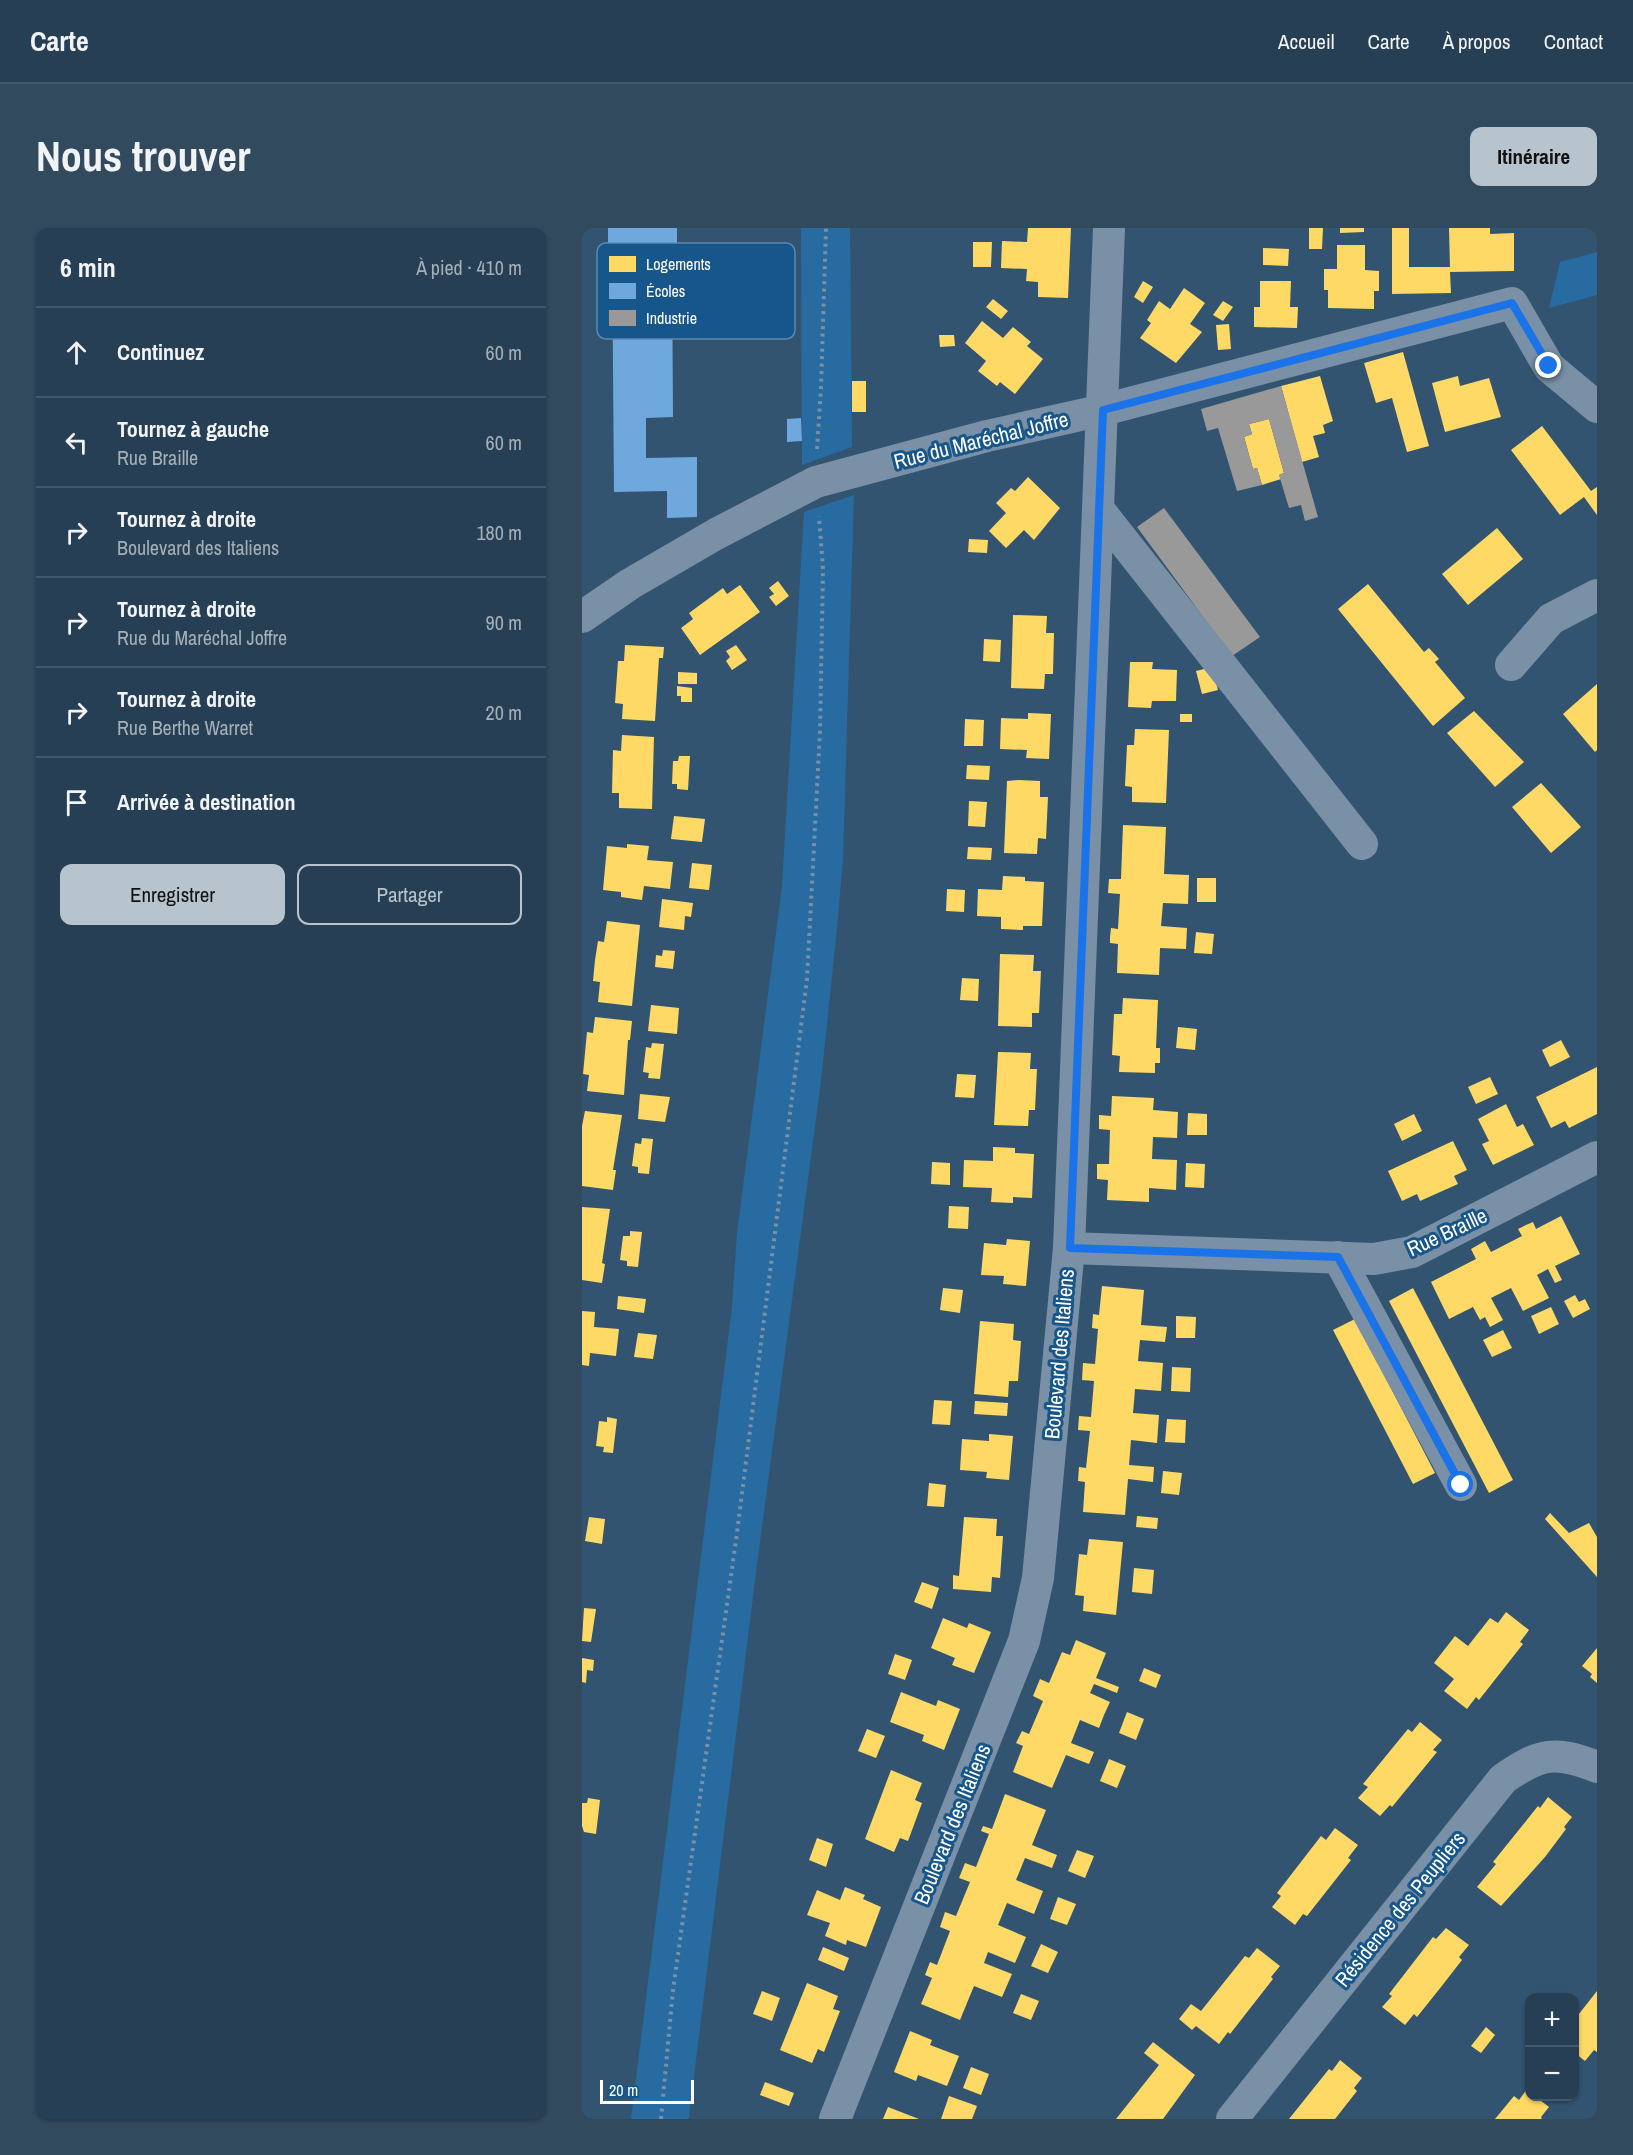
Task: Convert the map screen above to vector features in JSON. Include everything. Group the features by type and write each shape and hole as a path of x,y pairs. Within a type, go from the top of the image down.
{"street":[{"name":"Boulevard des Italiens","path":"835,2119 1024,1641 1038,1578 1070,1248 1109,228"},
{"name":"Rue du Maréchal Joffre","path":"582,617 630,584 716,534 816,482 987,436 1103,410 1512,303 1549,366 1597,407"},
{"path":"1099,510 1362,844"},
{"path":"1511,665 1551,619 1597,595"},
{"name":"Rue Braille","path":"1070,1248 1374,1259 1412,1252 1597,1157"},
{"path":"1338,1257 1461,1485"},
{"name":"Résidence des Peupliers","path":"1233,2119 1503,1779 1528,1762 1551,1755 1572,1757 1597,1767"}],"path":[{"path":"816,459 821,388 825,228"},
{"path":"661,2119 673,1990 737,1533 807,979 820,708 823,569 818,506"}],"shaded area":[{"path":"801,228 850,228 852,447 802,465"},
{"path":"1597,252 1597,295 1549,308 1560,262"},
{"path":"854,495 843,859 836,938 821,1081 756,1572 689,2117 688,2119 631,2119 732,1307 737,1233 782,886 804,512"}],"building: Logements":[{"path":"1028,228 1071,228 1068,298 1038,297 1038,282 1026,281 1027,269 1001,268 1002,241 1027,242"},
{"path":"1309,228 1323,228 1322,249 1309,249"},
{"path":"1340,228 1364,228 1364,232 1340,233"},
{"path":"1392,228 1409,228 1409,267 1450,267 1449,228 1490,228 1490,234 1514,233 1514,271 1450,272 1451,293 1392,294"},
{"path":"973,242 992,242 991,267 973,267"},
{"path":"1337,245 1365,245 1365,270 1379,271 1379,291 1374,291 1374,309 1328,308 1328,290 1324,290 1324,269 1337,269"},
{"path":"1263,248 1289,249 1288,266 1263,265"},
{"path":"1143,281 1153,287 1143,303 1134,297"},
{"path":"1260,281 1291,281 1290,307 1298,307 1297,328 1254,327 1254,307 1260,307"},
{"path":"1184,288 1205,303 1190,324 1202,332 1176,363 1140,338 1151,323 1147,320 1159,301 1170,309"},
{"path":"993,299 1008,311 1001,319 986,307"},
{"path":"1223,301 1233,307 1223,321 1213,315"},
{"path":"982,321 1003,338 1013,327 1031,342 1027,346 1043,359 1015,394 1000,382 997,386 978,371 986,361 965,343"},
{"path":"1229,324 1231,349 1218,350 1216,325"},
{"path":"939,335 954,335 955,346 940,347"},
{"path":"1403,352 1429,446 1407,452 1392,398 1376,403 1364,363"},
{"path":"1320,376 1333,421 1323,425 1325,433 1313,436 1319,457 1302,462 1281,386"},
{"path":"1458,376 1460,386 1489,378 1501,417 1445,432 1432,383"},
{"path":"852,381 866,381 866,412 852,412"},
{"path":"1269,419 1284,473 1279,475 1281,479 1262,485 1257,468 1253,469 1244,437 1252,434 1249,424"},
{"path":"1542,426 1591,491 1597,487 1597,515 1584,497 1560,515 1511,450"},
{"path":"1028,477 1060,508 1034,540 1024,530 1006,548 989,531 1006,513 996,503 1011,488 1015,491"},
{"path":"1497,528 1523,559 1468,605 1442,574"},
{"path":"969,539 988,540 987,553 968,552"},
{"path":"778,581 789,596 776,606 769,597 774,594 769,588"},
{"path":"1368,584 1424,652 1429,648 1439,659 1435,662 1465,698 1433,726 1338,609"},
{"path":"740,585 760,612 700,655 681,628 693,619 689,613 723,588 727,594"},
{"path":"1013,615 1047,616 1046,633 1054,633 1053,674 1045,674 1044,689 1011,688"},
{"path":"984,639 1001,640 1000,662 983,661"},
{"path":"625,645 664,647 663,658 659,658 655,721 622,719 623,704 615,703 618,661 624,661"},
{"path":"736,645 747,660 732,670 726,661 730,657 726,651"},
{"path":"1130,662 1153,662 1152,669 1177,670 1176,701 1152,701 1151,708 1128,707"},
{"path":"1212,667 1218,690 1202,694 1196,671"},
{"path":"678,672 697,673 697,684 678,684"},
{"path":"1597,684 1597,750 1595,752 1563,714"},
{"path":"677,686 692,688 692,702 681,702 681,696 677,696"},
{"path":"1474,711 1524,762 1495,787 1447,733"},
{"path":"1028,713 1051,714 1049,759 1026,758 1027,750 1000,749 1001,718 1028,719"},
{"path":"1180,714 1192,714 1192,722 1180,722"},
{"path":"965,719 984,720 983,746 964,746"},
{"path":"1135,729 1169,730 1166,803 1132,802 1132,787 1125,786 1127,745 1134,745"},
{"path":"622,735 654,737 652,809 619,808 619,793 612,793 613,750 621,751"},
{"path":"679,756 690,756 688,790 677,789 677,784 672,784 673,761 678,761"},
{"path":"967,765 990,766 989,780 966,779"},
{"path":"1007,781 1040,781 1040,797 1048,797 1046,839 1038,838 1037,854 1004,853"},
{"path":"1541,783 1581,827 1551,853 1512,807"},
{"path":"969,801 987,802 985,827 968,826"},
{"path":"674,816 705,819 702,842 671,839"},
{"path":"1123,825 1166,827 1164,874 1189,875 1188,904 1163,903 1161,926 1187,928 1186,949 1160,948 1159,975 1117,973 1118,944 1110,943 1110,937 1111,928 1118,929 1120,894 1108,893 1109,879 1121,879"},
{"path":"627,844 649,846 647,860 673,862 670,889 644,886 642,900 621,897 621,892 603,890 607,846 627,848"},
{"path":"968,847 992,848 991,860 967,859"},
{"path":"692,863 712,865 709,890 689,888"},
{"path":"1003,876 1025,877 1025,881 1044,882 1042,926 1023,926 1023,930 1001,929 1001,917 977,916 978,889 1002,890"},
{"path":"1197,878 1216,878 1216,902 1197,902"},
{"path":"947,889 965,890 964,912 946,911"},
{"path":"662,899 693,903 691,917 685,916 684,930 659,927"},
{"path":"607,921 640,925 632,1006 598,1002 600,982 593,981 595,960 598,941 604,942"},
{"path":"1196,932 1214,934 1212,954 1194,953"},
{"path":"663,950 675,951 673,969 655,967 656,955 662,956"},
{"path":"1000,954 1034,955 1033,971 1041,971 1039,1013 1032,1013 1032,1027 998,1026"},
{"path":"962,978 979,979 978,1001 960,1000"},
{"path":"1123,998 1158,1000 1156,1048 1160,1048 1160,1063 1155,1063 1155,1073 1119,1072 1120,1056 1112,1055 1114,1014 1122,1014"},
{"path":"651,1005 679,1008 677,1034 648,1031"},
{"path":"595,1017 632,1021 630,1040 628,1040 624,1095 587,1091 589,1075 583,1074 587,1032 593,1033"},
{"path":"1178,1027 1197,1029 1195,1050 1176,1048"},
{"path":"1561,1040 1570,1057 1550,1067 1542,1050"},
{"path":"652,1043 664,1044 660,1079 648,1078 649,1073 643,1072 646,1047 651,1048"},
{"path":"998,1052 1031,1053 1030,1069 1037,1069 1035,1110 1029,1110 1028,1126 994,1125"},
{"path":"1597,1067 1597,1114 1569,1128 1565,1121 1551,1128 1536,1097"},
{"path":"957,1074 976,1075 974,1098 955,1097"},
{"path":"1490,1077 1498,1094 1476,1104 1468,1087"},
{"path":"640,1094 670,1097 665,1122 638,1119"},
{"path":"1112,1096 1154,1098 1153,1110 1178,1112 1177,1138 1153,1137 1152,1159 1177,1160 1176,1190 1149,1188 1149,1202 1107,1200 1108,1180 1097,1179 1097,1164 1109,1164 1110,1130 1099,1129 1099,1115 1111,1116"},
{"path":"1506,1104 1517,1127 1523,1124 1534,1145 1493,1165 1482,1144 1489,1141 1478,1119"},
{"path":"585,1111 622,1115 613,1170 616,1170 613,1190 582,1186 582,1126"},
{"path":"1188,1113 1207,1114 1207,1135 1187,1135"},
{"path":"1414,1114 1422,1131 1402,1141 1394,1124"},
{"path":"642,1138 653,1139 649,1174 638,1173 638,1167 632,1166 635,1143 641,1144"},
{"path":"1453,1141 1467,1170 1454,1176 1458,1184 1420,1201 1417,1194 1402,1201 1388,1171"},
{"path":"993,1147 1015,1148 1015,1153 1034,1154 1032,1198 1013,1197 1013,1203 991,1202 992,1188 963,1187 964,1160 993,1161"},
{"path":"932,1162 950,1163 950,1185 931,1184"},
{"path":"1186,1163 1205,1164 1204,1188 1185,1187"},
{"path":"949,1206 969,1207 968,1229 948,1228"},
{"path":"582,1207 610,1209 602,1263 605,1264 602,1283 582,1280"},
{"path":"1561,1216 1580,1254 1555,1266 1562,1280 1555,1283 1548,1269 1537,1275 1549,1298 1523,1311 1511,1288 1491,1298 1503,1320 1490,1327 1485,1317 1480,1320 1473,1307 1449,1319 1431,1282 1476,1259 1471,1249 1485,1241 1491,1252 1522,1236 1518,1229 1533,1222 1536,1229"},
{"path":"630,1231 642,1232 638,1267 627,1266 627,1261 620,1260 623,1236 630,1236"},
{"path":"1007,1239 1030,1241 1026,1286 1003,1284 1004,1276 981,1275 984,1243 1006,1245"},
{"path":"1102,1286 1144,1290 1141,1325 1167,1327 1165,1342 1140,1340 1138,1361 1163,1363 1161,1391 1135,1389 1133,1413 1159,1415 1157,1443 1131,1440 1129,1465 1154,1467 1153,1482 1128,1479 1125,1515 1083,1512 1085,1482 1078,1481 1079,1467 1086,1468 1090,1431 1078,1430 1079,1416 1091,1417 1094,1381 1082,1380 1083,1363 1095,1364 1098,1329 1092,1328 1093,1314 1099,1315"},
{"path":"943,1288 963,1290 960,1313 940,1310"},
{"path":"1413,1288 1513,1480 1489,1493 1389,1301"},
{"path":"1575,1295 1579,1302 1585,1299 1590,1309 1573,1318 1564,1301"},
{"path":"618,1296 646,1299 644,1313 617,1309"},
{"path":"1551,1307 1559,1324 1539,1334 1531,1316"},
{"path":"582,1311 595,1312 594,1327 619,1329 616,1356 590,1353 589,1366 582,1365"},
{"path":"1176,1316 1196,1317 1195,1338 1176,1338"},
{"path":"1355,1319 1435,1473 1413,1484 1333,1330"},
{"path":"980,1321 1014,1324 1013,1340 1021,1341 1018,1381 1009,1381 1008,1397 974,1394"},
{"path":"1503,1330 1512,1348 1492,1357 1483,1340"},
{"path":"638,1333 657,1335 653,1359 634,1357"},
{"path":"1172,1367 1191,1368 1190,1392 1171,1391"},
{"path":"934,1400 952,1401 950,1425 932,1424"},
{"path":"975,1401 1008,1403 1007,1416 974,1414"},
{"path":"607,1417 617,1419 613,1453 603,1452 604,1447 596,1446 599,1421 607,1422"},
{"path":"1167,1419 1186,1420 1185,1443 1165,1442"},
{"path":"989,1434 1013,1436 1009,1480 986,1478 987,1472 960,1470 962,1439 989,1441"},
{"path":"1163,1471 1182,1473 1179,1495 1161,1493"},
{"path":"929,1483 946,1485 944,1507 927,1506"},
{"path":"1550,1513 1569,1533 1589,1523 1597,1537 1597,1577 1545,1519"},
{"path":"1137,1516 1158,1518 1157,1529 1136,1527"},
{"path":"589,1517 605,1519 602,1544 585,1541"},
{"path":"964,1517 997,1519 996,1536 1003,1536 1000,1578 992,1577 991,1592 953,1589 953,1575 959,1576"},
{"path":"1089,1539 1123,1542 1116,1615 1083,1611 1084,1596 1075,1595 1079,1554 1087,1555"},
{"path":"1134,1568 1154,1570 1152,1594 1132,1592"},
{"path":"922,1582 939,1588 932,1609 914,1602"},
{"path":"584,1608 596,1609 591,1642 582,1641"},
{"path":"1506,1612 1529,1630 1520,1642 1523,1644 1479,1700 1476,1697 1467,1709 1444,1691 1454,1679 1434,1663 1455,1636 1468,1646 1490,1618 1498,1623"},
{"path":"943,1618 967,1628 969,1623 991,1632 974,1673 952,1665 955,1658 931,1648"},
{"path":"1076,1640 1106,1653 1096,1678 1119,1687 1117,1693 1094,1684 1090,1693 1110,1702 1099,1728 1080,1720 1071,1743 1094,1752 1089,1764 1066,1755 1052,1788 1013,1772 1023,1746 1016,1743 1022,1731 1029,1734 1043,1701 1033,1696 1040,1679 1049,1683 1062,1652 1070,1655"},
{"path":"1597,1648 1597,1683 1590,1677 1592,1674 1582,1666"},
{"path":"895,1654 912,1660 905,1680 888,1674"},
{"path":"582,1658 594,1660 593,1671 587,1670 586,1683 582,1682"},
{"path":"1144,1668 1161,1675 1156,1688 1139,1681"},
{"path":"901,1692 936,1706 938,1700 960,1709 944,1750 922,1741 924,1735 890,1722"},
{"path":"1127,1712 1144,1719 1136,1740 1119,1733"},
{"path":"1420,1722 1442,1740 1433,1750 1437,1752 1392,1807 1390,1805 1380,1816 1358,1798 1368,1787 1363,1784 1408,1729 1412,1732"},
{"path":"867,1729 885,1736 876,1758 858,1751"},
{"path":"1109,1759 1126,1766 1117,1788 1100,1781"},
{"path":"891,1770 922,1783 915,1800 922,1803 908,1841 900,1838 894,1852 865,1839"},
{"path":"1005,1794 1046,1810 1032,1845 1057,1855 1052,1868 1025,1858 1016,1880 1043,1891 1034,1914 1007,1903 998,1925 1026,1937 1015,1963 988,1952 984,1963 1012,1974 1002,1997 974,1986 960,2020 921,2004 932,1978 925,1975 930,1962 937,1965 950,1931 940,1927 945,1912 956,1916 970,1882 959,1878 965,1863 976,1867 989,1834 981,1831 983,1826 992,1829"},
{"path":"1548,1797 1572,1817 1545,1857 1501,1906 1477,1887 1496,1864 1493,1862 1538,1806 1540,1808"},
{"path":"588,1798 600,1800 596,1834 584,1832 582,1826 582,1803 587,1803"},
{"path":"1335,1828 1358,1845 1348,1858 1351,1860 1307,1916 1303,1914 1295,1925 1272,1907 1281,1896 1277,1893 1321,1836 1326,1840"},
{"path":"817,1838 833,1844 826,1867 809,1860"},
{"path":"1077,1850 1094,1856 1085,1878 1068,1871"},
{"path":"845,1887 865,1895 863,1899 881,1907 866,1947 847,1940 846,1945 825,1936 830,1923 807,1915 817,1890 840,1900"},
{"path":"1058,1897 1076,1904 1067,1925 1050,1919"},
{"path":"1446,1928 1469,1945 1459,1957 1462,1960 1417,2017 1414,2014 1405,2025 1382,2007 1392,1996 1389,1994 1433,1937 1436,1939"},
{"path":"1041,1944 1058,1952 1048,1973 1031,1966"},
{"path":"823,1947 849,1958 844,1971 818,1960"},
{"path":"1257,1948 1280,1966 1271,1977 1273,1979 1230,2034 1228,2032 1219,2044 1196,2026 1192,2030 1179,2019 1191,2004 1201,2011 1245,1956 1249,1958"},
{"path":"807,1983 838,1996 833,2009 840,2011 824,2052 818,2049 812,2063 780,2050"},
{"path":"762,1991 780,1998 772,2021 753,2014"},
{"path":"1597,1991 1597,2052 1594,2050 1585,2061 1579,2056 1579,2014"},
{"path":"1021,1994 1039,2001 1031,2020 1013,2013"},
{"path":"1486,2027 1495,2035 1481,2053 1471,2046"},
{"path":"910,2031 932,2040 930,2045 959,2056 947,2086 918,2075 916,2081 894,2072"},
{"path":"1153,2042 1195,2075 1163,2119 1116,2119 1159,2065 1144,2053"},
{"path":"1340,2060 1362,2078 1354,2088 1357,2091 1335,2119 1289,2119 1329,2069 1332,2071"},
{"path":"971,2067 989,2074 981,2095 963,2088"},
{"path":"765,2082 794,2093 789,2106 760,2095"},
{"path":"1525,2092 1525,2101 1541,2101 1549,2107 1541,2117 1542,2119 1495,2119 1514,2096 1519,2100"},
{"path":"949,2096 977,2106 972,2119 941,2119"},
{"path":"888,2107 919,2119 883,2119"}],"building: Écoles":[{"path":"608,228 677,228 677,243 608,243"},
{"path":"613,339 672,339 673,417 646,418 646,458 697,457 697,517 667,518 667,491 614,492"},
{"path":"801,418 802,441 787,442 787,419"}],"building: Industrie":[{"path":"1281,386 1318,517 1305,521 1301,505 1289,508 1279,475 1284,473 1269,419 1249,424 1252,434 1244,437 1253,469 1257,468 1262,485 1237,491 1218,428 1207,431 1201,409"},
{"path":"1164,508 1260,637 1232,656 1137,527"}],"route":[{"path":"1461,1485 1338,1257 1070,1248 1103,410 1512,303 1549,366"}]}
